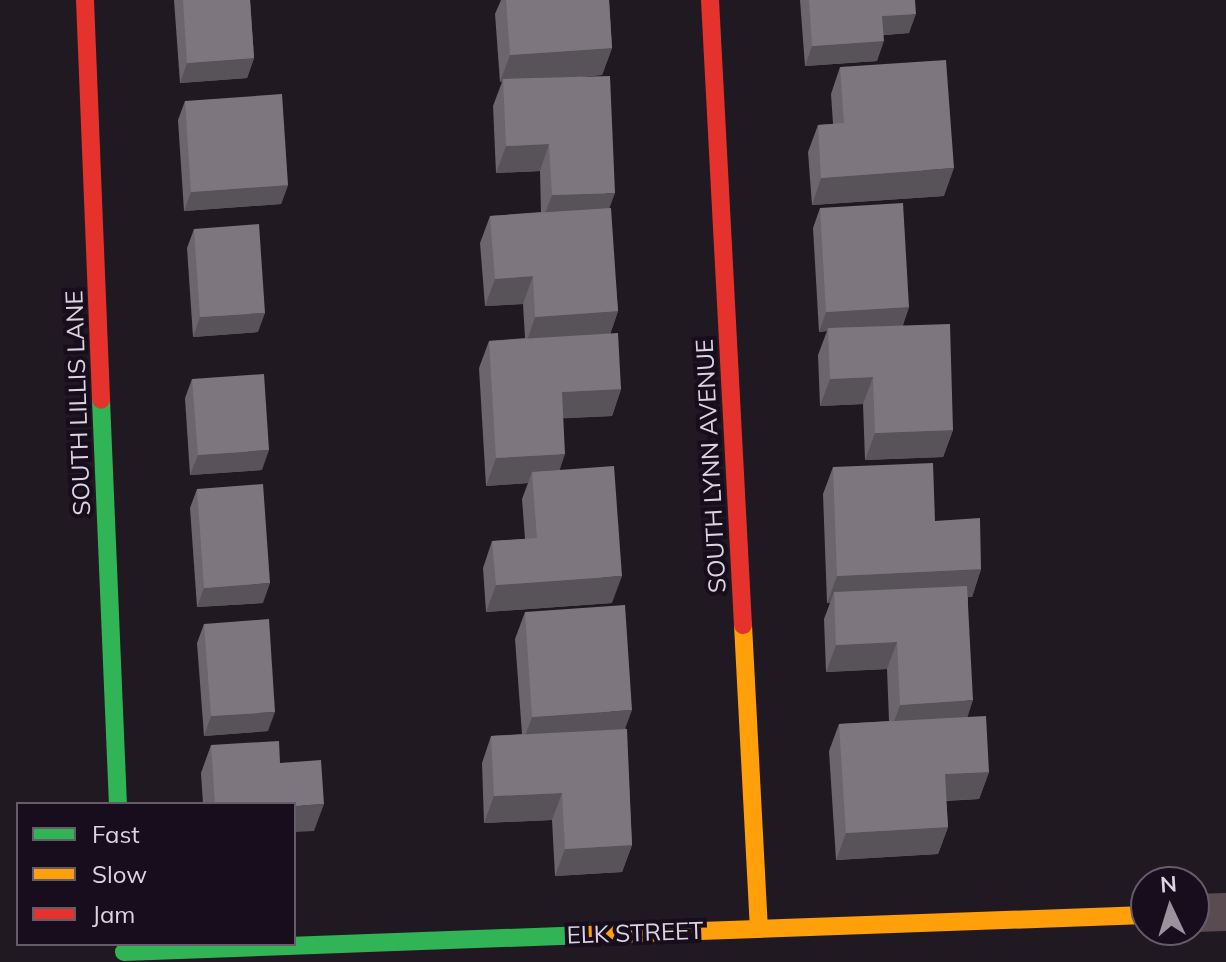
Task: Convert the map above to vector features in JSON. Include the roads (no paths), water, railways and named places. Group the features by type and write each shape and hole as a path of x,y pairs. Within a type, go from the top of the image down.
{"street":[{"name":"SOUTH LILLIS LANE","path":"85,0 118,802"},
{"name":"SOUTH LYNN AVENUE","path":"710,0 759,929"},
{"name":"ELK STREET","path":"124,953 1130,916"}]}
